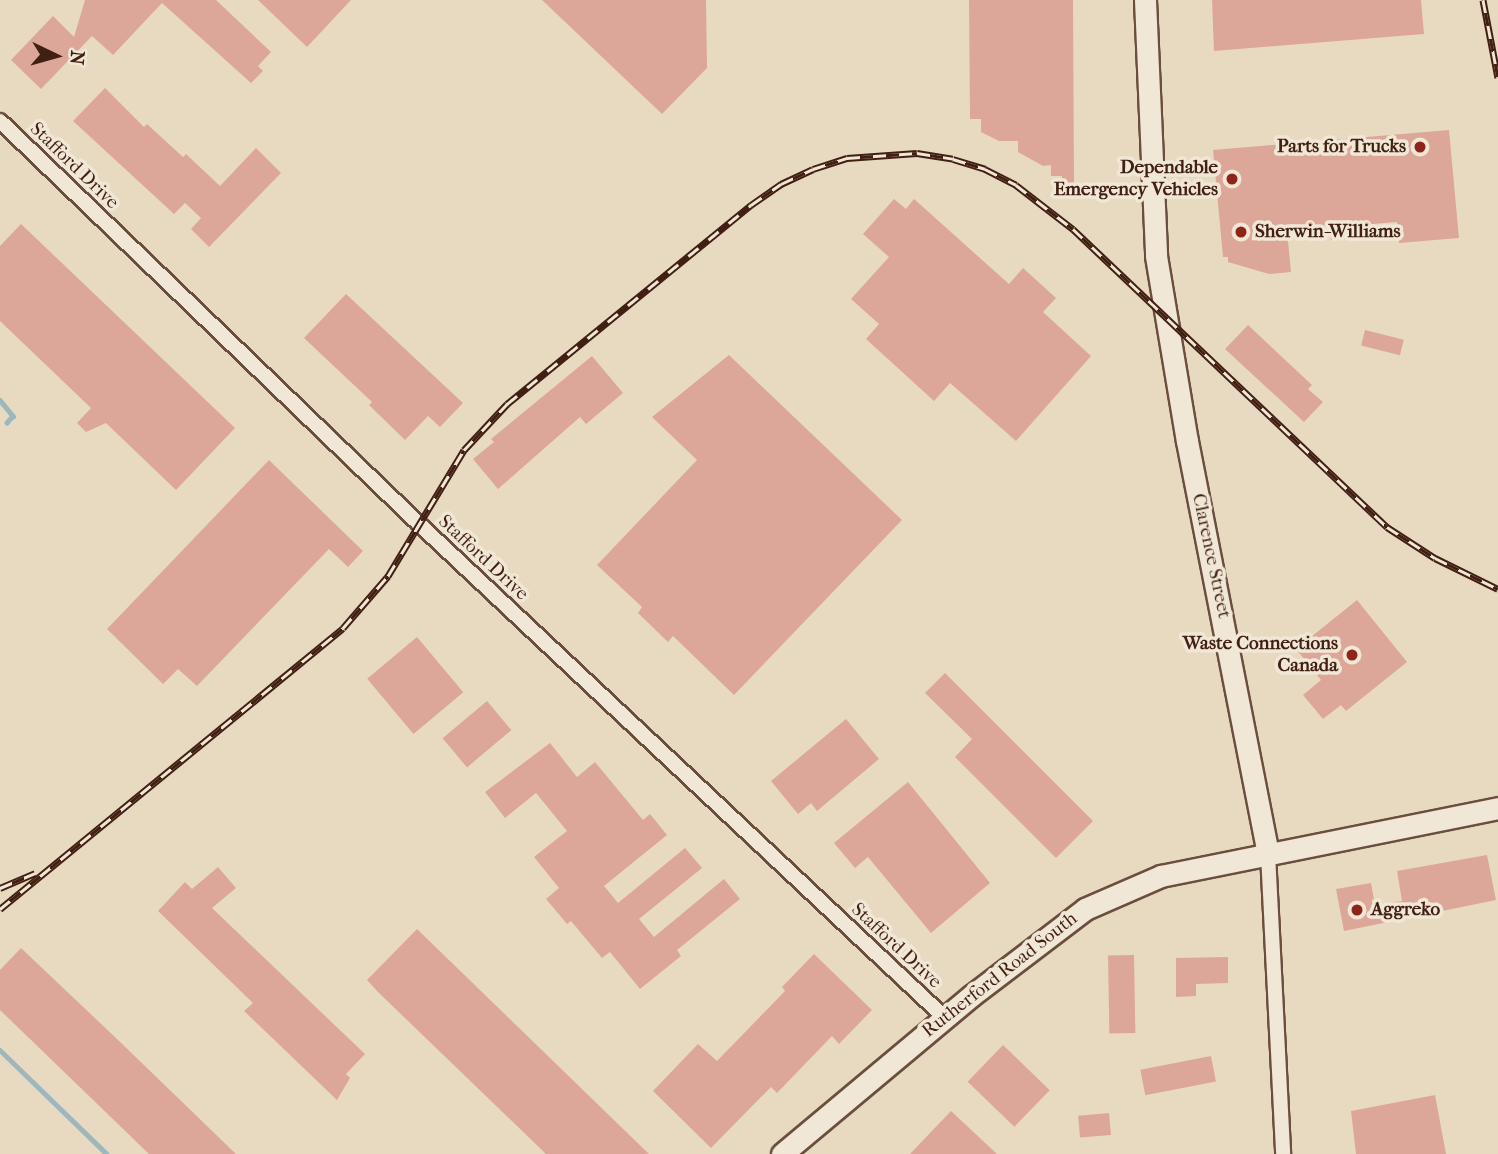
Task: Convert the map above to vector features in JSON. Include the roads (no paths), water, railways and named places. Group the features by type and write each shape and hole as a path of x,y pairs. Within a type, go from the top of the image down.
{"street":[{"name":"Clarence Street","path":"1145,0 1156,256 1187,441 1268,854 1283,1154"},
{"name":"Stafford Drive","path":"0,121 419,524 944,1017"},
{"name":"Rutherford Road South","path":"782,1154 944,1017 1085,909 1161,876 1498,808"}],"waterway":[{"path":"0,400 13,416 7,423"},
{"path":"0,1050 107,1154"}],"railway":[{"path":"1483,0 1498,78"},
{"path":"0,909 343,628 388,576 464,450 507,404 751,205 781,184 813,169 847,158 917,153 953,159 985,169 1016,185 1073,229 1387,527 1435,558 1498,589"},
{"path":"0,888 35,873"}],"place":[{"name":"Parts for Trucks","path":"1420,147"},
{"name":"Dependable Emergency Vehicles","path":"1232,179"},
{"name":"Sherwin-Williams","path":"1241,232"},
{"name":"Waste Connections Canada","path":"1352,655"},
{"name":"Aggreko","path":"1357,910"}]}
